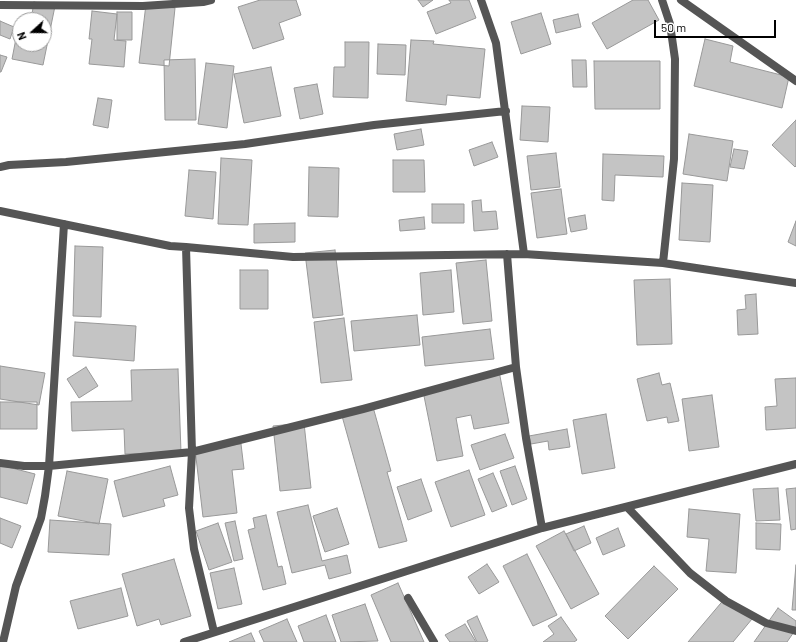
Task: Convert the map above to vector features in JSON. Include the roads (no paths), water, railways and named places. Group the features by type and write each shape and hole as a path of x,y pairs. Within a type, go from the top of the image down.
{"street":[{"path":"0,5 143,6 203,2 211,0"},
{"path":"481,0 496,43 524,254"},
{"path":"662,0 670,24 675,59 674,159 662,263"},
{"path":"681,0 796,81"},
{"path":"0,167 245,144 374,124 506,111"},
{"path":"0,211 186,248 294,257 524,254 662,263 796,283"},
{"path":"3,642 16,586 41,518 46,496 64,224"},
{"path":"186,248 192,452 189,508 194,549 214,632"},
{"path":"507,254 516,367 526,438 542,528"},
{"path":"0,464 49,466 192,452 363,409 516,367"},
{"path":"184,642 542,528 796,464"},
{"path":"627,507 690,573 726,601 766,622 796,631"},
{"path":"408,598 434,642"}]}
